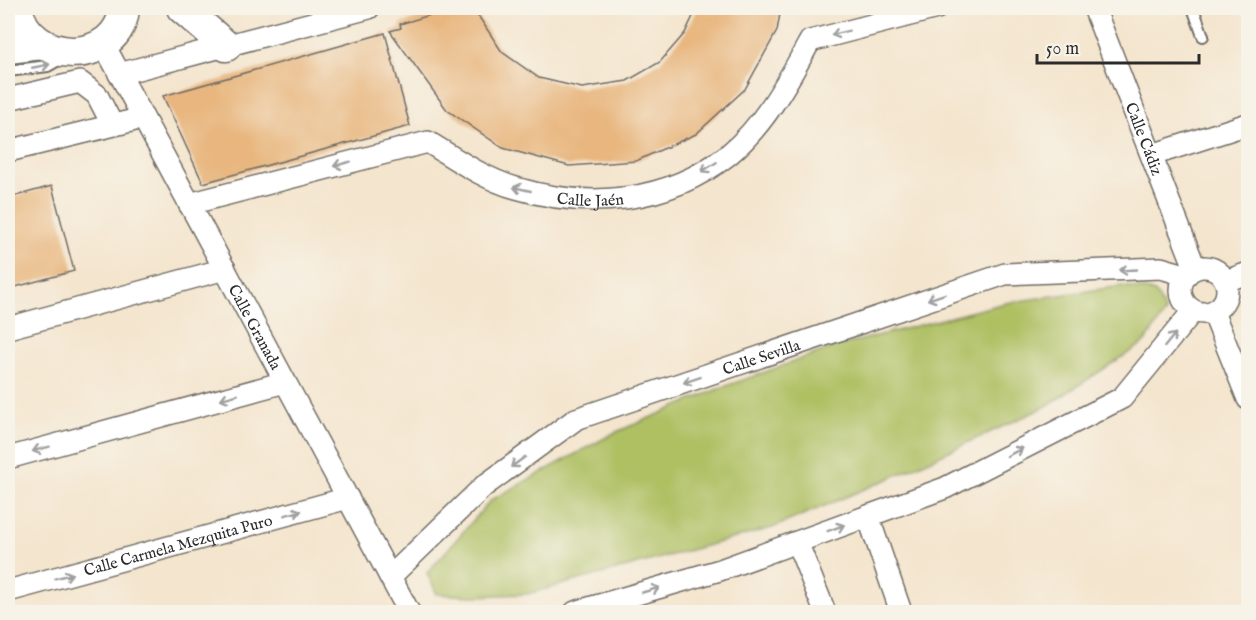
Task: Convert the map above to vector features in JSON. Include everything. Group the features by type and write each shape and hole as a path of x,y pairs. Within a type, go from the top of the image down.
{"main road":[{"path":"17,8 24,28 41,44 58,52 72,53 90,50 103,43 116,29 128,9"},
{"path":"182,8 226,46"},
{"path":"8,48 41,44"}],"street":[{"path":"119,74 369,8"},
{"name":"Calle Jaén","path":"189,204 428,142 475,171 516,188 580,201 636,198 683,184 729,155 766,114 810,41 937,8"},
{"name":"Calle Cádiz","path":"1094,8 1152,155 1190,271"},
{"name":"Calle Granada","path":"103,43 409,612"},
{"path":"8,99 80,82 97,95 112,124"},
{"path":"8,151 143,118"},
{"path":"1152,155 1248,124"},
{"path":"575,612 720,570 945,488 1122,398 1203,312 1223,304 1227,293 1226,282 1219,271 1207,266 1190,271 1180,288 1183,302 1203,312 1248,399"},
{"name":"Calle Sevilla","path":"390,577 484,486 576,419 1005,274 1161,268 1190,271"},
{"path":"8,328 225,270"},
{"path":"1226,282 1248,273"},
{"path":"8,458 285,382"},
{"name":"Calle Carmela Mezquita Puro","path":"8,591 348,498"},
{"path":"867,516 901,612"},
{"path":"797,542 825,612"}],"lane":[{"path":"1193,8 1203,36"},
{"path":"8,71 48,66 72,53"}],"green space":[{"path":"1122,286 1155,292 1166,312 1144,343 1045,407 886,480 772,528 527,594 472,596 437,594 427,573 491,500 614,433 718,389 834,347 1005,303"}],"building":[{"path":"454,8 476,8 477,14 502,52 539,78 582,88 627,81 660,62 685,33 697,8 781,8 777,31 745,89 696,134 636,161 569,166 503,148 447,110 390,31 401,28 400,24"},
{"path":"385,33 410,126 203,183 163,96"},
{"path":"52,186 74,271 8,289 8,198"}]}
